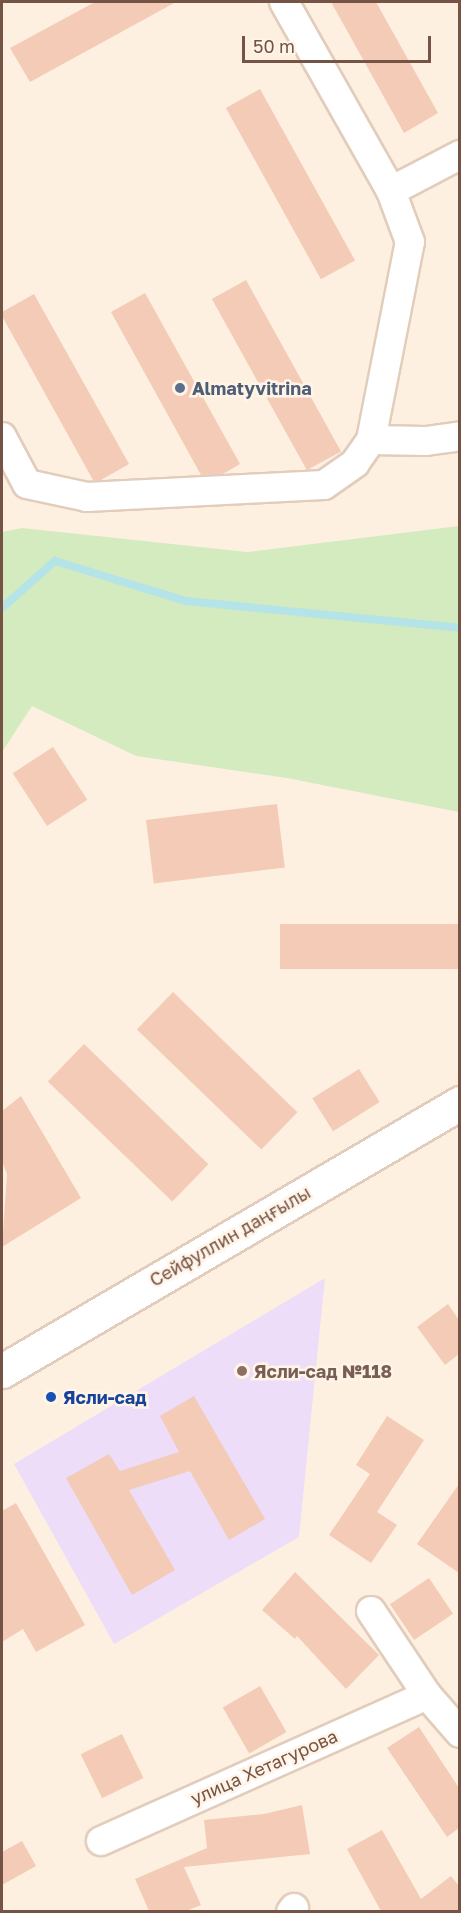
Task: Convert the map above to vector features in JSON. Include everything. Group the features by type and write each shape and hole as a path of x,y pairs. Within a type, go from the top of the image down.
{"main road":[{"name":"Сейфуллин даңғылы","path":"2,1371 459,1103"}],"street":[{"path":"2,437 27,484 87,497 324,484 355,463 371,440 410,242 391,190 284,2"},
{"path":"391,190 459,155"},
{"path":"371,440 459,436"},
{"path":"371,1611 427,1695 459,1733"},
{"name":"улица Хетагурова","path":"101,1841 427,1695"}],"shaded area":[{"name":"Ясли-сад №118","path":"325,1278 299,1537 114,1644 14,1464"}],"green space":[{"path":"459,526 459,812 287,778 136,756 32,706 2,752 2,532 22,528 247,552"}],"building":[{"path":"95,2 176,2 30,82 10,48"},
{"path":"331,2 376,2 438,113 404,133"},
{"path":"260,89 355,260 321,279 226,108"},
{"path":"246,280 341,451 307,470 212,299"},
{"path":"145,293 240,464 223,474 201,475 111,312"},
{"path":"34,294 129,464 101,480 93,480 2,316 2,312"},
{"path":"53,747 87,800 47,826 13,773"},
{"path":"277,804 285,868 154,884 146,820"},
{"path":"280,924 459,924 459,969 280,969"},
{"path":"173,992 297,1112 261,1150 137,1029"},
{"path":"84,1044 208,1164 172,1202 48,1081"},
{"path":"359,1069 380,1102 333,1131 312,1098"},
{"path":"21,1096 81,1198 2,1247 7,1174 2,1161 2,1111"},
{"path":"448,1304 459,1320 459,1354 445,1365 417,1327"},
{"path":"194,1396 265,1519 229,1540 190,1471 129,1490 175,1570 132,1595 66,1478 109,1454 120,1471 179,1452 160,1416"},
{"path":"387,1416 424,1440 377,1512 397,1525 371,1563 329,1535 370,1474 356,1465"},
{"path":"459,1484 459,1573 417,1544"},
{"path":"16,1503 85,1625 36,1652 23,1629 2,1642 2,1511"},
{"path":"295,1572 379,1655 346,1689 297,1636 295,1639 262,1610"},
{"path":"429,1578 453,1614 414,1640 390,1604"},
{"path":"260,1686 286,1732 249,1753 223,1708"},
{"path":"419,1727 459,1788 459,1828 447,1837 387,1748"},
{"path":"122,1734 143,1778 102,1798 81,1754"},
{"path":"302,1805 310,1854 184,1867 201,1905 186,1911 149,1911 135,1879 207,1848 204,1820 264,1814"},
{"path":"382,1830 421,1899 451,1876 459,1886 459,1911 381,1911 347,1849"},
{"path":"22,1841 36,1866 2,1885 2,1852"}],"waterway":[{"path":"2,608 55,561 186,601 460,628"}],"place":[{"name":"Almatyvitrina","path":"180,388"},
{"name":"Ясли-сад №118","path":"242,1371"},
{"name":"Ясли-сад","path":"51,1397"}]}
